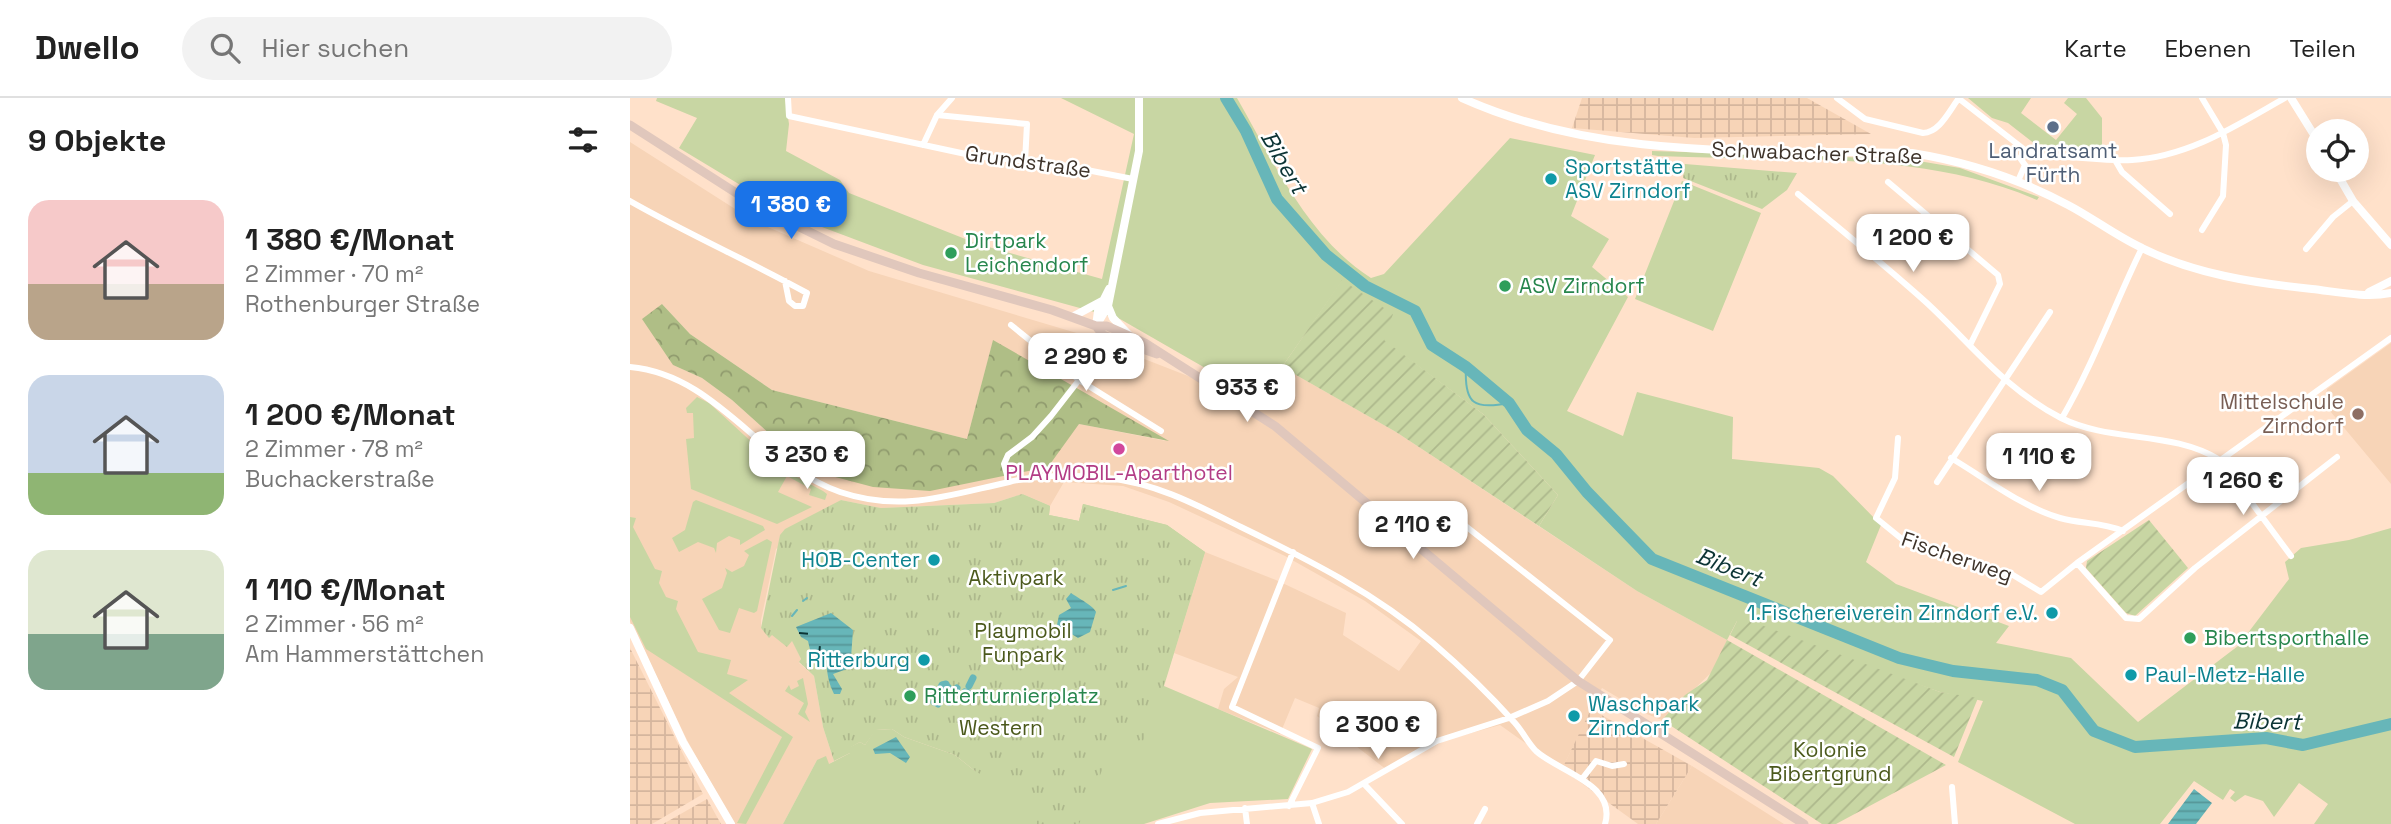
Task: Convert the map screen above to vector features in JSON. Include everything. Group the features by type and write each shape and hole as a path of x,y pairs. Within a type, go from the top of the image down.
{"main road":[{"path":"630,125 755,205 834,244 873,259 1072,317 1096,326 1113,339 1160,355"},
{"path":"1096,326 1107,326 1130,336 1210,382 1284,433 1578,681 1791,820 1804,824"}],"street":[{"name":"Grundstraße","path":"788,98 789,116 923,145 1133,179"},
{"path":"923,145 937,115 952,98"},
{"path":"1096,326 1112,284 1139,151 1139,98"},
{"name":"Schwabacher Straße","path":"1462,98 1519,120 1606,141 1681,149 1912,153 1984,167 2071,206 2142,248 2183,265 2222,276 2363,295 2391,293"},
{"path":"1837,98 1865,119 1931,133 1959,98 2025,150 2034,152 2034,163 2025,164"},
{"path":"2202,98 2223,133 2226,145 2223,196 2202,230"},
{"path":"2036,157 2115,160 2165,155 2196,146 2285,98"},
{"path":"2291,98 2306,122"},
{"path":"937,115 1027,124 1026,162"},
{"path":"2025,150 2020,158 2025,164"},
{"path":"2115,160 2122,172 2170,214"},
{"path":"2018,181 2025,164"},
{"path":"1888,182 1998,275 2000,284 1970,345"},
{"path":"2342,182 2353,201 2391,246"},
{"path":"1798,194 1926,303 2002,380 2062,418 2088,429 2175,442 2220,460 2291,556"},
{"path":"630,201 785,281"},
{"path":"2306,249 2333,217 2353,201"},
{"path":"2062,418 2090,369 2108,319 2142,248"},
{"path":"2363,295 2391,281"},
{"path":"1072,317 1105,303"},
{"path":"1105,303 1113,318 1130,336"},
{"path":"1937,482 2002,380 2050,312"},
{"path":"1011,325 1079,380 1161,431"},
{"path":"2337,457 2259,516 2139,619 2132,621 2077,563 2391,338"},
{"path":"630,367 676,377 712,400 785,463 839,492 898,502 951,498 1009,482 1060,475 1126,480 1160,488 1293,552 1364,591 1433,643 1509,718 1534,749 1582,779 1605,801 1605,824"},
{"path":"1009,482 1004,464 1009,455 1032,437 1079,380"},
{"name":"Fischerweg","path":"1898,438 1895,478 1876,518 1908,544 2013,575 2041,592 2077,563"},
{"path":"1951,458 2016,497 2059,518 2108,524 2123,531"},
{"path":"1158,824 1200,813 1312,803 1365,785 1437,741 1509,718 1548,701 1578,681 1610,640 1587,618 1444,509"},
{"path":"1289,806 1318,748 1233,706 1293,552"},
{"path":"630,628 683,742 731,824"},
{"path":"1582,779 1596,761 1617,767 1624,764"},
{"path":"1365,785 1402,824"},
{"path":"1952,787 1955,824"},
{"path":"1312,803 1319,824"},
{"path":"1245,808 1247,824"},
{"path":"1477,824 1485,809"}],"shaded area":[{"path":"1582,98 1807,98 1871,134 1694,138 1572,128"},
{"path":"630,142 754,221 869,271 1080,334 1255,402 1282,367 1396,432 1637,591 1727,640 1715,669 1662,720 1644,713 1602,688 1562,769 1500,725 1446,740 1387,770 1317,716 1319,708 1295,698 1280,734 1218,709 1224,689 1238,677 1174,653 1205,552 1276,580 1346,613 1343,635 1399,671 1421,641 1365,601 1285,556 1169,502 1123,486 1064,482 1050,506 1022,494 994,503 881,508 841,500 776,549 761,620 761,628 770,637 772,634 792,640 801,659 799,663 814,676 823,727 834,761 829,764 817,760 783,824 734,824 687,740 630,621","holes":["662,304 690,334 772,390 967,439 993,341 1166,441 1079,424 824,474 793,455 732,400 702,378 673,365"]},
{"path":"2391,343 2391,484 2325,405 2327,389"},
{"path":"630,648 703,794 652,824 630,824"},
{"path":"1591,709 1692,766 1656,824 1638,824 1562,769"},
{"path":"1692,766 1784,824 1656,824"},
{"path":"707,799 721,824 663,824"}],"green space":[{"path":"657,98 785,98 789,124 786,151 840,180 849,193 978,244 1102,279 1134,134 1061,98 1237,98 1310,220 1329,242 1371,278 1384,274 1510,138 1595,155 1571,216 1609,239 1592,267 1628,297 1567,411 1623,436 1637,392 1733,417 1732,459 1819,468 1833,476 1881,525 1866,562 1896,584 2009,626 1996,643 2071,658 2138,722 2238,646 2289,579 2285,562 2301,548 2349,540 2391,528 2391,824 2314,824 2328,804 2299,783 2274,817 2263,801 2245,795 2235,802 2230,798 2235,792 2230,789 2223,800 2194,781 2160,824 2075,824 1958,762 1983,701 1940,692 1737,621 1727,640 1637,591 1539,526 1558,495 1483,414 1383,340 1342,281 1282,367 1254,396 1120,319 923,265 790,215 679,148 697,118 656,101"},
{"path":"1968,98 2031,98 2021,113 2056,140 2077,114 2064,103 2068,98 2086,98 2102,118 2102,150 2035,144 2008,123 1992,118"},
{"path":"1652,151 1907,159 1960,168 2039,197 2037,200 1946,172 1898,165 1802,159 1658,156 1652,155"},
{"path":"1685,164 1797,173 1787,190 1762,209 1683,178"},
{"path":"1682,181 1761,213 1713,331 1635,299"},
{"path":"1342,280 1393,314 1384,340 1483,414 1558,495 1539,526 1396,432 1282,367"},
{"path":"662,304 690,334 772,390 967,439 993,340 1169,441 1079,424 1048,467 930,491 873,487 824,474 793,455 732,400 702,378 673,365 642,319"},
{"path":"697,397 709,403 780,468 827,494 825,500 809,495 811,489 787,476 778,492 812,507 777,524 691,489 686,439 694,438 693,413 687,413 686,408"},
{"path":"1022,494 1050,506 1049,515"},
{"name":"Playmobil Funpark","path":"1022,494 1050,506 1049,515 1079,521 1083,504 1167,525 1205,552 1163,687 1139,752 1116,738 1079,824 1037,824 1037,807 975,771 955,755 904,737 892,729 876,730 865,745 860,742 851,747 850,753 834,761 823,727 814,676 799,662 801,659 792,641 787,647 772,635 769,638 761,628 780,535 785,529 841,500 881,508 994,503"},
{"path":"696,500 763,526 765,530 740,545 740,540 729,536 717,543 716,553 714,548 698,542 679,552 672,538 685,530 693,502"},
{"path":"1083,504 1167,525 1205,552 1164,686 1312,749 1288,799 1210,803 1144,824 783,824 817,760 826,756 829,764 850,753 850,747 860,742 865,745 875,730 892,729 904,737 955,755 975,771 1131,578 1049,515 1079,521"},
{"path":"630,517 636,518 633,527 655,569 662,571 659,583 666,597 678,601 676,609 698,652 731,660 727,674 748,680 729,693 793,737 746,824 737,823 782,737 646,649 630,617"},
{"path":"2149,520 2188,568 2135,616 2126,613 2086,568 2087,561"},
{"path":"767,539 772,542 757,611 754,613 739,608 730,633 719,630 702,599 722,588 727,573 725,568 732,572 744,566 749,555 744,551"},
{"name":"Kolonie Bibertgrund","path":"1745,619 1940,692 1978,698 1954,757 1730,635 1737,621"},
{"name":"Kolonie Bibertgrund","path":"1727,640 1946,765 1836,824 1822,824 1662,720 1685,695 1707,680"},
{"path":"803,678 808,704 805,712 810,722 798,714 804,703 785,691 789,685 791,690 799,686 797,681"}],"water":[{"path":"1071,593 1096,612 1090,632 1078,638 1057,625 1059,615 1071,608 1066,599"},
{"path":"831,613 853,630 851,658 848,660 847,669 833,674 842,689 840,694 834,694 830,684 827,653 811,654 808,641 801,637 796,627"},
{"path":"896,737 910,757 906,763 890,753 875,754 873,749"},
{"path":"2194,789 2212,803 2196,824 2168,824"}],"waterway":[{"name":"Bibert","path":"1226,98 1246,131 1277,199 1326,255 1365,286 1415,311 1432,345 1466,367 1509,403 1527,430 1556,454 1587,492 1652,559 1899,658 1953,671 2037,680 2062,690 2094,731 2135,747 2266,738 2303,745 2391,724"},
{"path":"1466,367 1467,389 1474,402 1487,406 1509,403"},
{"path":"1113,590 1126,586"},
{"path":"803,601 807,598"},
{"path":"792,616 797,610"},
{"path":"969,686 973,678"},
{"path":"934,702 942,685 946,684"},
{"path":"938,704 948,687"},
{"path":"949,702 957,688"},
{"path":"965,692 974,696"}],"ferry route":[{"path":"799,633 812,634"},
{"path":"819,655 820,645"}],"place":[{"name":"Landratsamt Fürth","path":"2053,127"},
{"name":"Sportstätte ASV Zirndorf","path":"1551,179"},
{"name":"Dirtpark Leichendorf","path":"951,253"},
{"name":"ASV Zirndorf","path":"1505,286"},
{"name":"Mittelschule Zirndorf","path":"2358,414"},
{"name":"PLAYMOBIL-Aparthotel","path":"1119,449"},
{"name":"HOB-Center","path":"934,560"},
{"name":"1.Fischereiverein Zirndorf e.V.","path":"2052,613"},
{"name":"Bibertsporthalle","path":"2190,638"},
{"name":"Ritterburg","path":"924,660"},
{"name":"Paul-Metz-Halle","path":"2131,675"},
{"name":"Ritterturnierplatz","path":"910,696"},
{"name":"Waschpark Zirndorf","path":"1574,716"}],"park label":[{"name":"Aktivpark","path":"1016,578"},
{"name":"Western","path":"1001,728"}]}
